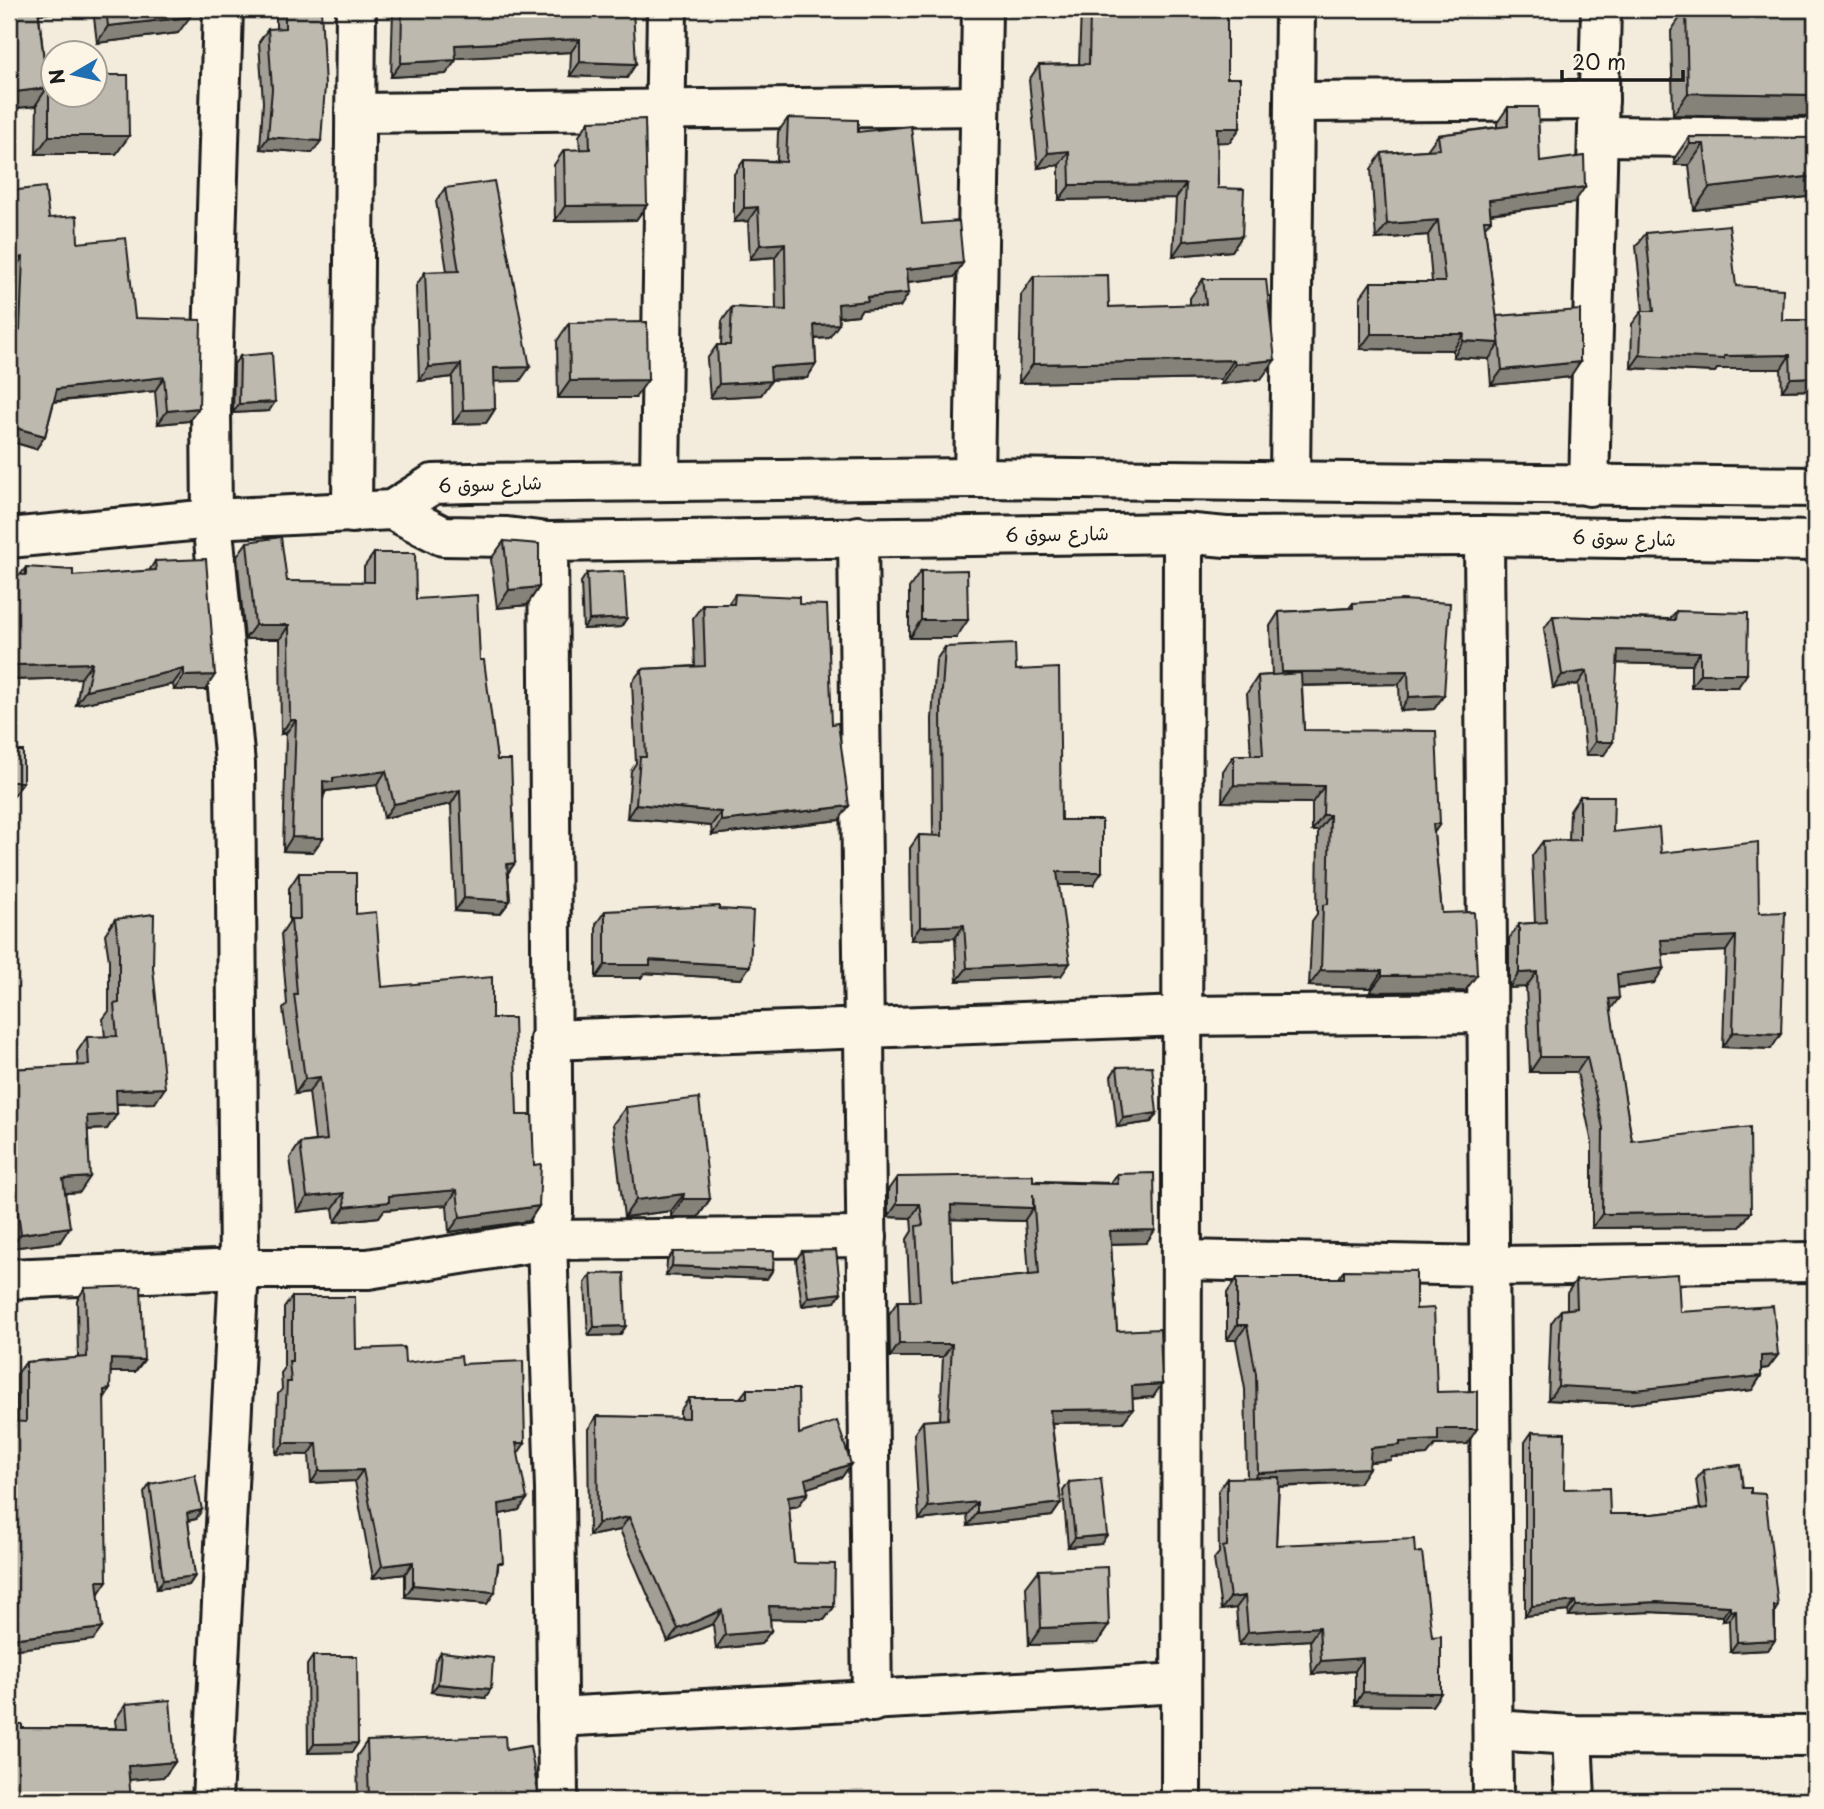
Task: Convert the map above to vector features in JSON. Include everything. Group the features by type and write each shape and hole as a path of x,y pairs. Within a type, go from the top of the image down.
{"street":[{"path":"212,1800 239,1269 234,764 212,519 211,410 223,9"},
{"path":"352,513 356,9"},
{"path":"660,480 667,9"},
{"path":"974,478 982,9"},
{"path":"1290,480 1295,9"},
{"path":"1590,486 1601,9"},
{"path":"1294,102 1598,118 1815,138"},
{"path":"355,113 980,106"},
{"name":"شارع سوق 6","path":"392,510 433,484 660,480 974,478 1815,487"},
{"path":"9,538 212,519 392,510"},
{"name":"شارع سوق 6","path":"392,510 443,536 507,537 548,542 1183,533 1226,537 1484,536 1815,541"},
{"path":"1181,1800 1183,533"},
{"path":"1484,536 1493,1800"},
{"path":"858,537 872,1702"},
{"path":"548,542 553,1213 547,1240 555,1490 558,1800"},
{"path":"550,1040 1182,1016 1487,1013"},
{"path":"9,1279 239,1269 368,1269 547,1240 867,1237"},
{"path":"1182,1260 1490,1266 1815,1262"},
{"path":"557,1717 872,1702 1181,1682"},
{"path":"1493,1730 1572,1735 1815,1736"},
{"path":"1572,1735 1575,1800"}],"building":[{"path":"9,9 38,9 41,38 38,38 38,89 15,92 9,40"},
{"path":"106,9 189,9 190,17 108,26"},
{"path":"285,9 321,9 325,86 321,141 268,137 272,89 268,29 285,28"},
{"path":"402,9 633,9 636,64 580,62 580,39 455,45 456,60 401,63"},
{"path":"1090,9 1227,11 1227,78 1240,78 1240,128 1217,128 1218,188 1244,189 1242,236 1183,241 1186,184 1070,185 1069,151 1048,153 1039,65 1089,64"},
{"path":"1686,9 1815,9 1815,95 1688,93"},
{"path":"108,75 128,75 129,136 49,136 49,108 108,108"},
{"path":"1508,107 1538,107 1540,162 1584,156 1585,187 1489,200 1491,220 1484,220 1500,343 1463,341 1464,334 1371,334 1371,282 1445,282 1438,220 1387,224 1382,153 1440,149 1438,135 1508,126"},
{"path":"788,118 858,120 858,132 911,126 922,224 959,221 963,263 907,269 909,293 867,297 868,301 838,304 839,324 814,325 816,364 770,367 771,381 719,384 717,345 730,345 732,307 786,310 785,243 760,245 758,207 744,208 744,160 786,162"},
{"path":"645,119 647,205 565,206 564,150 590,149 589,121"},
{"path":"1689,137 1815,138 1815,176 1709,188 1704,144 1690,144"},
{"path":"494,181 530,367 494,368 495,409 463,410 461,364 429,367 425,272 459,271 445,188"},
{"path":"45,187 49,218 77,216 78,243 126,238 135,318 201,320 199,408 167,411 164,377 57,389 45,436 9,426 9,332 20,330 23,257 9,260 9,191"},
{"path":"1729,225 1736,286 1783,289 1782,320 1815,320 1815,377 1791,378 1790,355 1724,356 1724,359 1640,355 1642,311 1654,311 1646,233"},
{"path":"1108,275 1109,307 1206,304 1203,279 1266,279 1275,360 1235,364 1234,360 1033,364 1034,276"},
{"path":"1580,310 1580,362 1502,370 1497,316"},
{"path":"647,322 648,380 570,381 569,323"},
{"path":"272,353 275,402 239,404 240,356"},
{"path":"281,537 287,581 374,582 374,553 415,553 416,599 477,595 480,660 484,660 497,760 511,760 515,863 507,864 510,901 464,898 460,790 394,804 386,771 333,778 333,782 323,781 323,838 292,837 296,720 290,720 289,625 255,625 247,542"},
{"path":"504,541 539,544 539,587 509,590"},
{"path":"206,559 215,675 184,676 184,669 86,690 92,663 15,665 12,751 23,751 23,782 9,782 9,574 26,575 26,567 73,570 73,576 156,570 155,561"},
{"path":"967,570 968,620 921,620 921,571"},
{"path":"624,571 627,618 589,620 587,573"},
{"path":"735,594 799,597 799,604 827,605 832,724 838,723 849,806 721,821 721,812 636,804 640,757 646,757 642,669 705,666 703,604 734,604"},
{"path":"1402,600 1450,603 1444,695 1409,697 1408,671 1282,672 1279,612 1353,608 1353,603"},
{"path":"1676,611 1748,613 1747,674 1700,674 1700,652 1618,650 1613,742 1595,742 1587,671 1562,675 1553,616 1675,620"},
{"path":"1015,644 1016,670 1059,668 1061,820 1102,820 1102,872 1057,872 1070,963 967,968 964,925 920,927 919,835 942,836 941,705 945,647"},
{"path":"1301,673 1304,730 1436,731 1440,824 1433,824 1442,913 1474,912 1477,975 1382,976 1382,971 1321,970 1323,905 1328,904 1330,815 1323,815 1324,786 1234,785 1234,755 1263,755 1258,676"},
{"path":"1580,796 1614,796 1613,832 1659,827 1661,853 1758,842 1759,913 1785,912 1781,1034 1733,1032 1736,936 1661,940 1664,968 1617,974 1619,998 1609,999 1632,1141 1750,1127 1751,1212 1602,1214 1603,1128 1587,1057 1540,1057 1537,972 1519,973 1519,924 1546,922 1543,841 1580,840"},
{"path":"299,873 356,873 356,914 376,912 382,987 492,977 492,1018 514,1018 517,1115 532,1115 534,1165 541,1164 539,1206 460,1217 457,1190 389,1196 389,1202 345,1207 344,1193 307,1197 300,1143 327,1140 320,1077 305,1079 294,994 297,994 291,919 300,919"},
{"path":"719,906 719,909 753,911 750,966 650,960 650,965 605,965 605,911"},
{"path":"154,914 153,968 165,1088 116,1090 117,1114 87,1116 90,1177 63,1179 70,1227 21,1234 12,1172 9,1172 9,1069 89,1065 87,1037 117,1036 114,1004 119,1003 119,945 115,919"},
{"path":"1152,1066 1157,1113 1123,1118 1117,1067"},
{"path":"699,1098 710,1199 683,1199 684,1194 636,1200 626,1107"},
{"path":"1154,1173 1155,1230 1110,1231 1117,1331 1160,1329 1162,1384 1132,1386 1133,1409 1050,1410 1061,1503 977,1513 977,1502 928,1507 923,1421 948,1419 952,1344 899,1344 898,1301 920,1301 916,1226 923,1225 920,1204 897,1204 897,1177 1033,1175 1033,1182 1118,1184 1117,1174","holes":["1033,1194 1039,1274 953,1283 951,1205 1033,1208"]},
{"path":"836,1250 841,1293 808,1297 802,1251"},
{"path":"774,1251 773,1270 672,1266 673,1252"},
{"path":"1344,1270 1416,1271 1416,1309 1434,1308 1437,1392 1477,1391 1477,1429 1438,1429 1438,1440 1400,1442 1400,1445 1371,1448 1369,1468 1258,1473 1256,1374 1247,1325 1237,1325 1237,1278 1344,1278"},
{"path":"624,1273 626,1326 594,1327 591,1274"},
{"path":"1678,1274 1680,1312 1773,1306 1778,1355 1761,1356 1761,1376 1635,1390 1558,1386 1561,1310 1577,1308 1576,1280"},
{"path":"141,1286 144,1360 111,1359 110,1389 104,1390 107,1581 97,1581 102,1628 9,1639 9,1421 26,1422 26,1362 87,1357 85,1288"},
{"path":"292,1297 355,1297 356,1349 404,1347 405,1363 461,1356 462,1364 523,1361 525,1443 516,1443 527,1499 499,1504 503,1563 498,1563 495,1592 413,1585 413,1562 382,1566 363,1470 319,1471 317,1443 284,1443 287,1382 291,1382 289,1361 292,1361"},
{"path":"747,1389 798,1389 799,1434 837,1421 851,1464 805,1479 808,1493 788,1496 794,1563 835,1564 834,1607 769,1606 771,1631 725,1635 722,1610 678,1629 629,1517 598,1523 597,1416 689,1418 689,1398 747,1398"},
{"path":"1532,1432 1565,1433 1564,1489 1609,1488 1610,1514 1653,1514 1708,1508 1703,1470 1740,1465 1743,1488 1751,1488 1751,1493 1765,1494 1778,1606 1774,1606 1775,1640 1737,1642 1736,1610 1730,1611 1730,1606 1657,1602 1576,1606 1575,1601 1532,1606"},
{"path":"195,1475 202,1510 187,1513 195,1576 163,1580 150,1484"},
{"path":"1279,1477 1276,1545 1414,1539 1415,1553 1422,1552 1432,1637 1441,1636 1441,1693 1363,1692 1363,1658 1321,1661 1319,1627 1248,1632 1245,1596 1230,1598 1223,1547 1227,1546 1227,1478"},
{"path":"1101,1479 1107,1535 1075,1538 1069,1482"},
{"path":"1107,1567 1109,1625 1041,1628 1039,1570"},
{"path":"441,1652 493,1658 491,1689 438,1684"},
{"path":"313,1656 357,1656 358,1743 314,1744"},
{"path":"170,1700 175,1762 128,1766 131,1800 9,1800 9,1724 22,1724 22,1728 128,1729 126,1704"},
{"path":"505,1736 506,1750 530,1746 539,1798 335,1800 369,1799 367,1741"}]}
